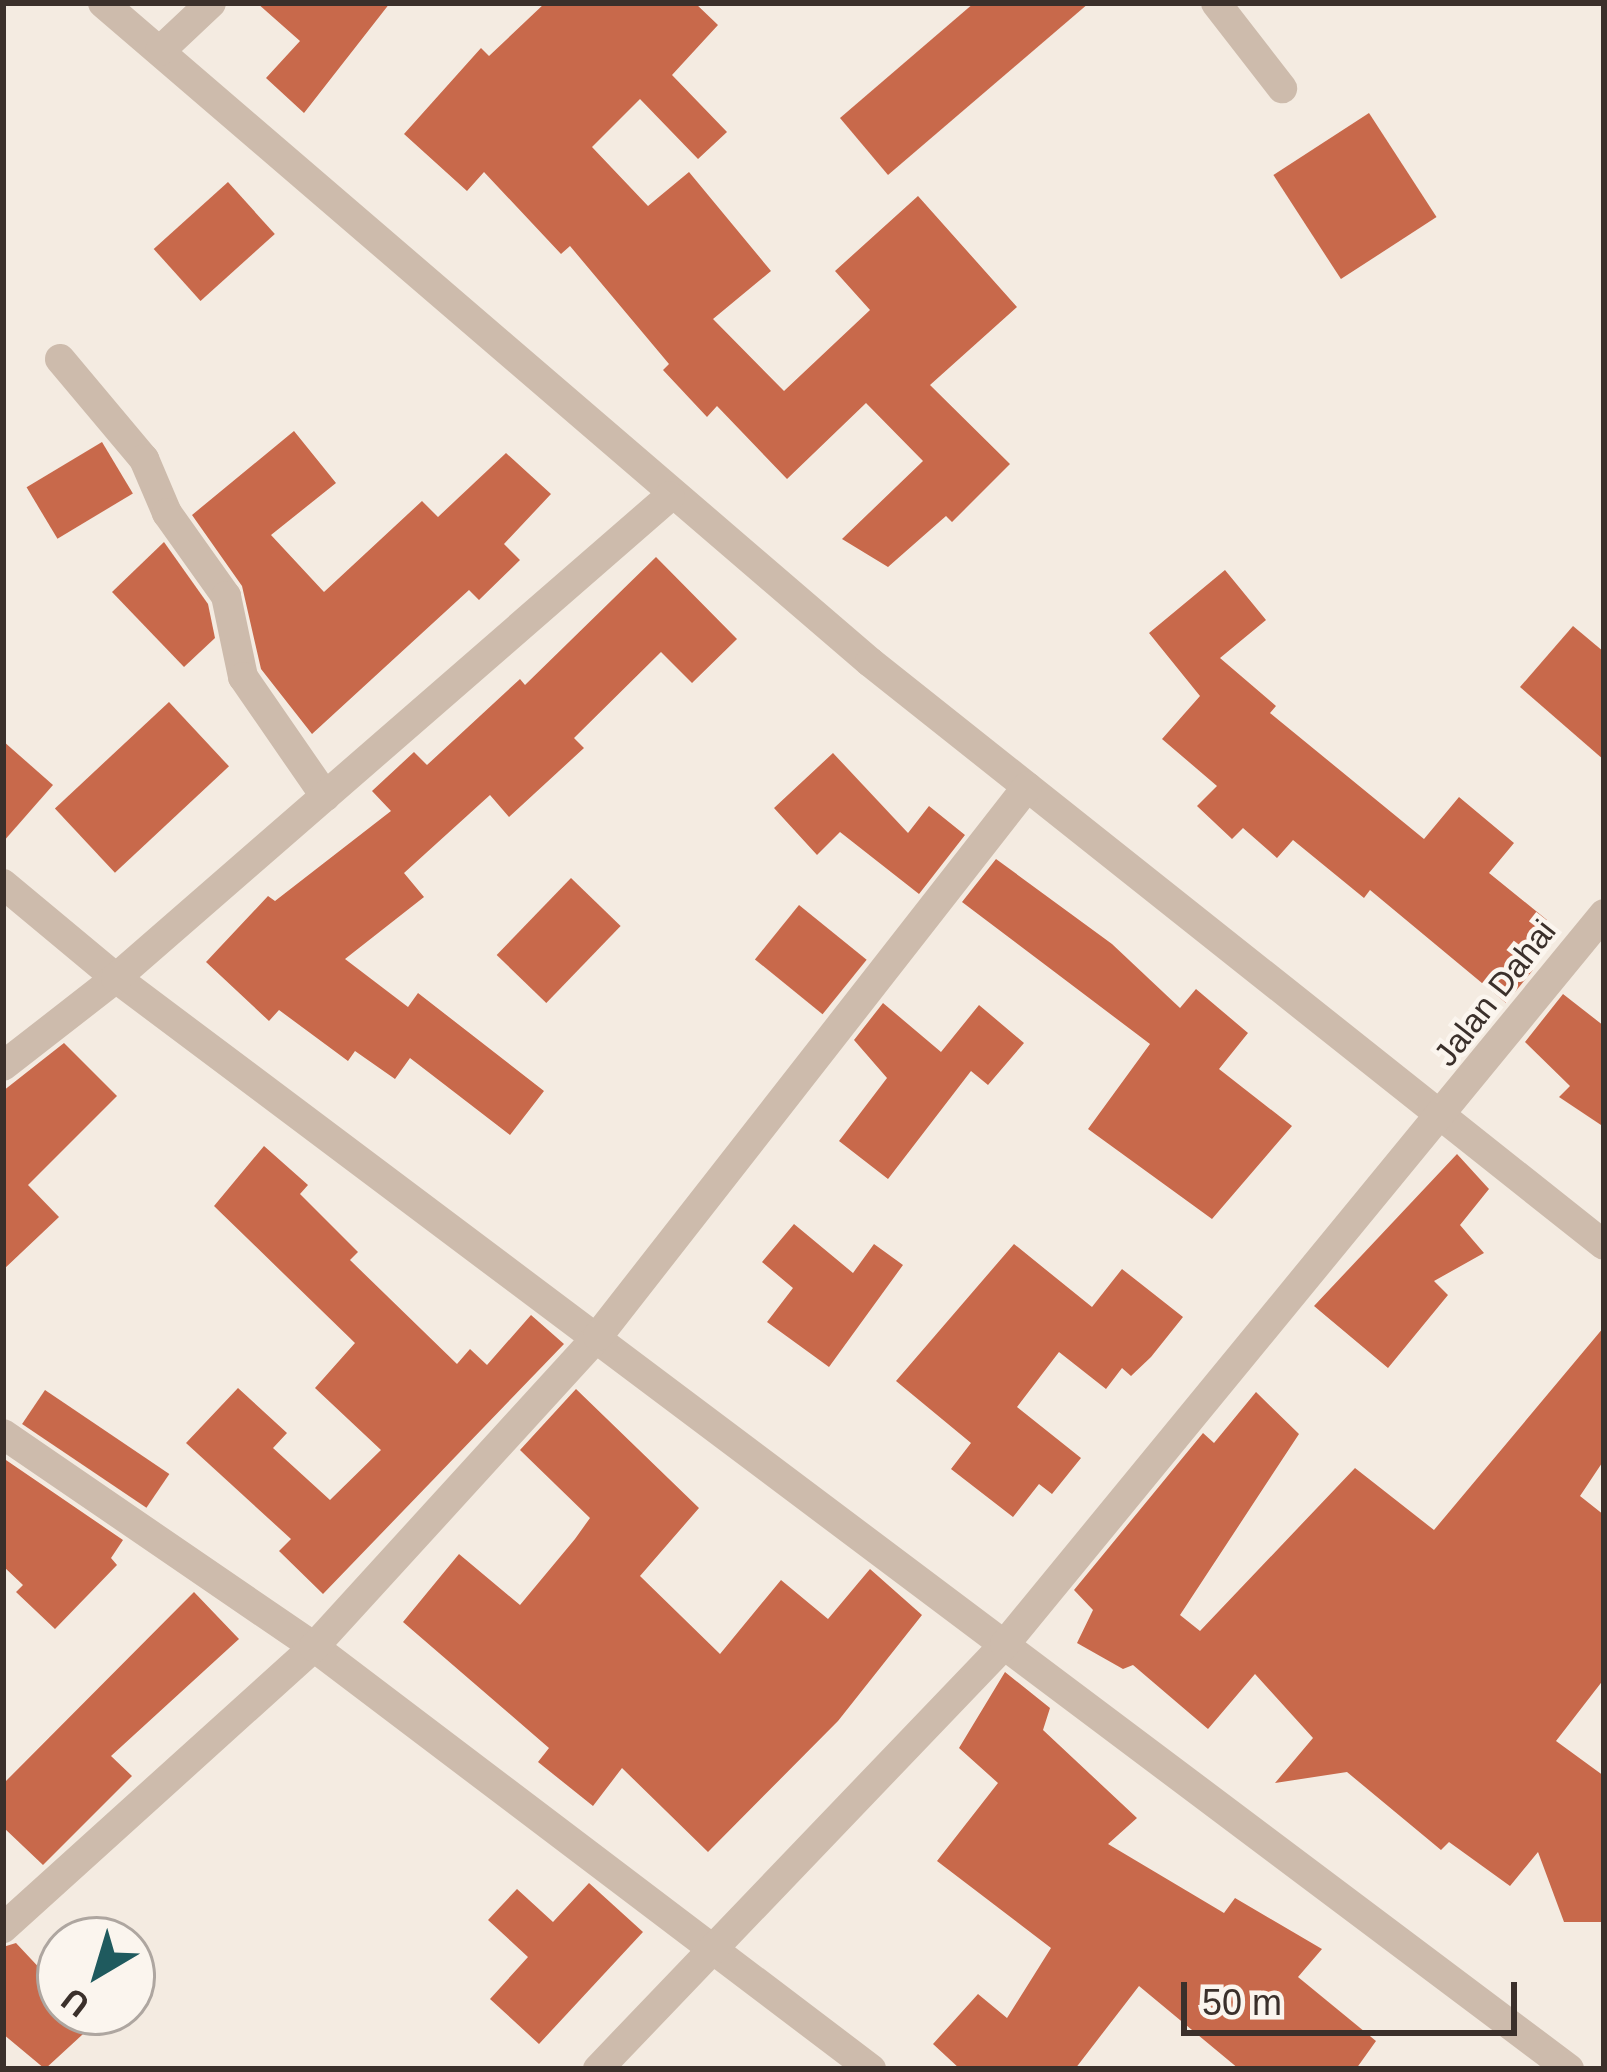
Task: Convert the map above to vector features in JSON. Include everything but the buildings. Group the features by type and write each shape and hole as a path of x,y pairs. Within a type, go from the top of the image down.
{"street":[{"path":"103,3 670,496 1027,787 1604,1245"},
{"path":"160,51 211,3"},
{"path":"1216,3 1282,88"},
{"path":"60,359 144,460 167,514 226,596 243,677 326,796"},
{"path":"3,1066 116,978 670,496"},
{"path":"3,1928 314,1647 598,1336 1027,787"},
{"path":"3,884 116,978 1569,2069"},
{"name":"Jalan Dahai","path":"598,2069 1005,1644 1604,914"},
{"path":"3,1434 314,1647 871,2069"}]}
